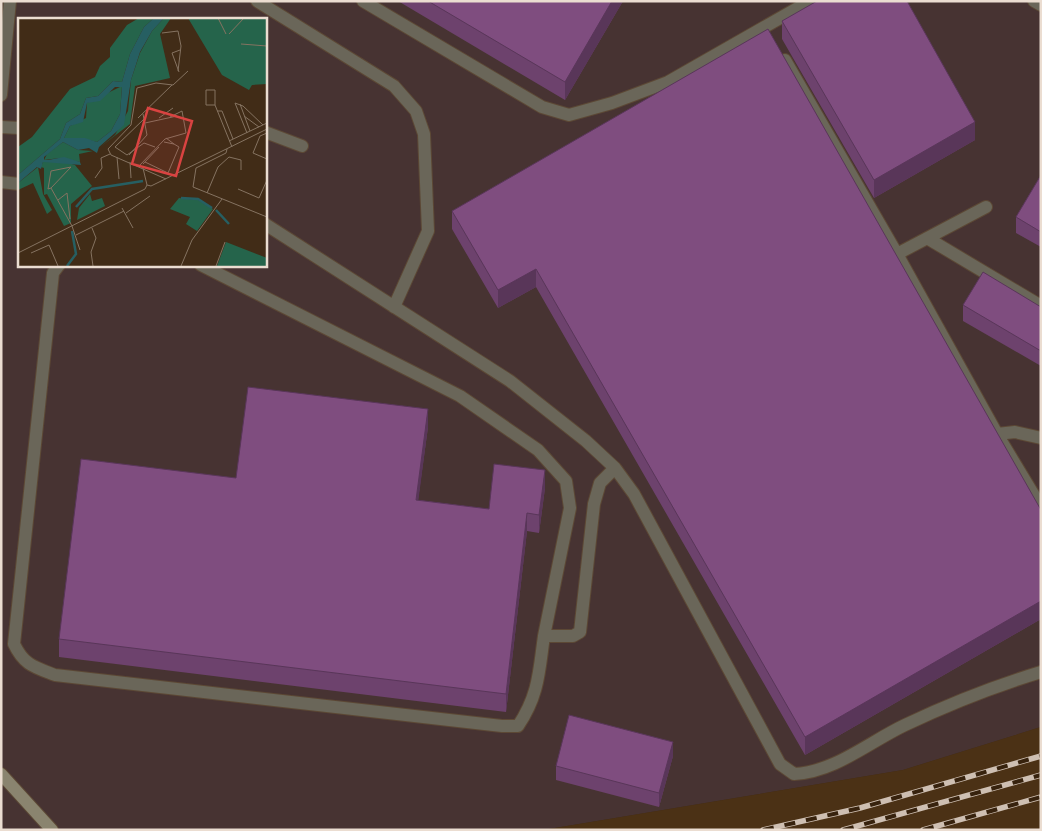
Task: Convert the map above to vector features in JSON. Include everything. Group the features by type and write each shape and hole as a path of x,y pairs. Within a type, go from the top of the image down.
{"street":[{"path":"1,95 10,1"},
{"path":"257,1 394,86 416,110 424,134 428,231 394,307"},
{"path":"363,1 542,107 569,115 612,103 668,82 769,32 810,1"},
{"path":"1034,1 1041,5"},
{"path":"781,53 897,254 997,434 1041,507"},
{"path":"1,126 18,128"},
{"path":"266,132 302,146"},
{"path":"1,182 18,184"},
{"path":"897,254 986,207"},
{"path":"266,225 510,381 586,441 614,468 634,494 780,764 794,774 826,768 904,725 956,702 1041,672"},
{"path":"928,238 1041,306"},
{"path":"58,266 54,274 14,644 21,658 56,675 502,726 518,726 537,691 544,636 570,508 566,481 538,450 460,396 203,266"},
{"path":"997,434 1015,432 1041,438"},
{"path":"544,636 573,636 580,632 594,504 600,483 614,468"},
{"path":"1,774 52,830"}],"shaded area":[{"path":"1,1 1041,1 1041,727 903,770 543,830 1,830"},
{"path":"1041,727 1041,830 543,830 903,770"}],"building":[{"path":"428,1 612,1 565,82"},
{"path":"817,1 907,1 975,122 874,180 782,21"},
{"path":"768,29 1041,510 1041,601 805,737 536,269 498,290 452,211"},
{"path":"1041,175 1041,232 1016,217"},
{"path":"983,272 1041,307 1041,351 963,305"},
{"path":"248,387 428,409 416,500 489,509 494,464 545,470 539,515 527,513 506,694 59,639 81,459 236,478"},
{"path":"569,715 673,742 659,793 556,766"}],"railway":[{"path":"763,830 860,808 1041,756"},
{"path":"843,830 1041,775"},
{"path":"923,830 1041,797"}]}
